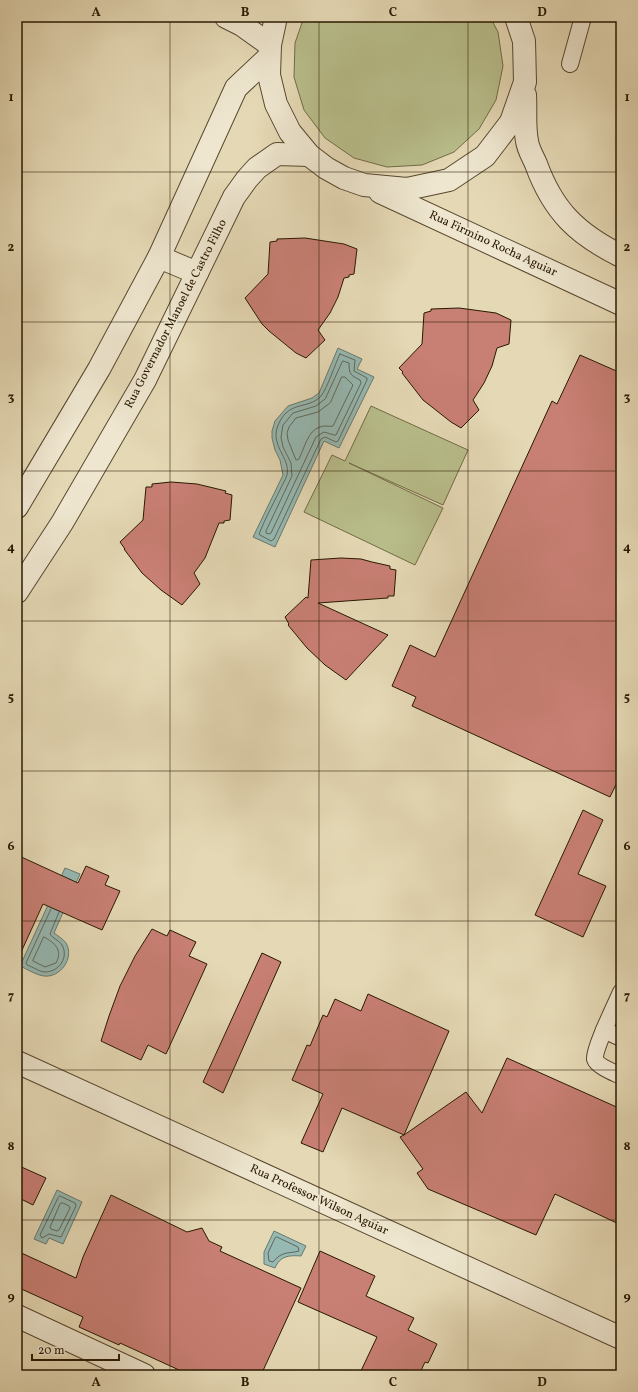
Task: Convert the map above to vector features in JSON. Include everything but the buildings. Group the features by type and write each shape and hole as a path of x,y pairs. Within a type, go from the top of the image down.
{"street":[{"path":"226,17 242,25 270,51"},
{"path":"276,17 270,51 269,75 276,104 290,132 309,154 326,168 344,178 364,185 407,189 449,180 485,156 511,122 524,82"},
{"path":"516,17 524,41 524,82 527,141 540,177 556,206 572,224 598,245 621,256"},
{"path":"17,507 99,369 159,257 236,88 270,51"},
{"name":"Rua Governador Manoel de Castro Filho","path":"17,592 62,522 145,380 234,197 257,168 277,154 309,154"},
{"name":"Rua Firmino Rocha Aguiar","path":"364,185 621,304"},
{"path":"159,257 197,274"},
{"name":"Rua Professor Wilson Aguiar","path":"17,1062 621,1338"},
{"path":"17,1316 144,1375"}],"lane":[{"path":"570,64 583,17"},
{"path":"621,992 604,1030 596,1059 603,1067 621,1076"},
{"path":"604,1030 621,1038"}],"green space":[{"path":"304,17 490,17 498,32 503,66 496,100 479,129 454,152 422,165 387,167 354,158 325,138 304,110 294,77 295,43"},
{"path":"371,406 468,450 443,505 349,463 443,508 415,565 304,512 332,455 345,461"}],"water":[{"path":"338,348 362,359 357,369 374,377 339,448 324,441 275,547 253,537 283,475 280,460 275,450 272,438 272,431 275,421 288,406 312,398 319,393"},
{"path":"65,868 80,874 54,933 66,943 69,955 64,966 60,970 50,976 44,976 20,966"},
{"path":"57,1190 82,1202 63,1244 49,1238 46,1244 34,1239"},
{"path":"274,1231 306,1246 301,1256 285,1257 279,1261 275,1268 264,1264 264,1252"}]}
